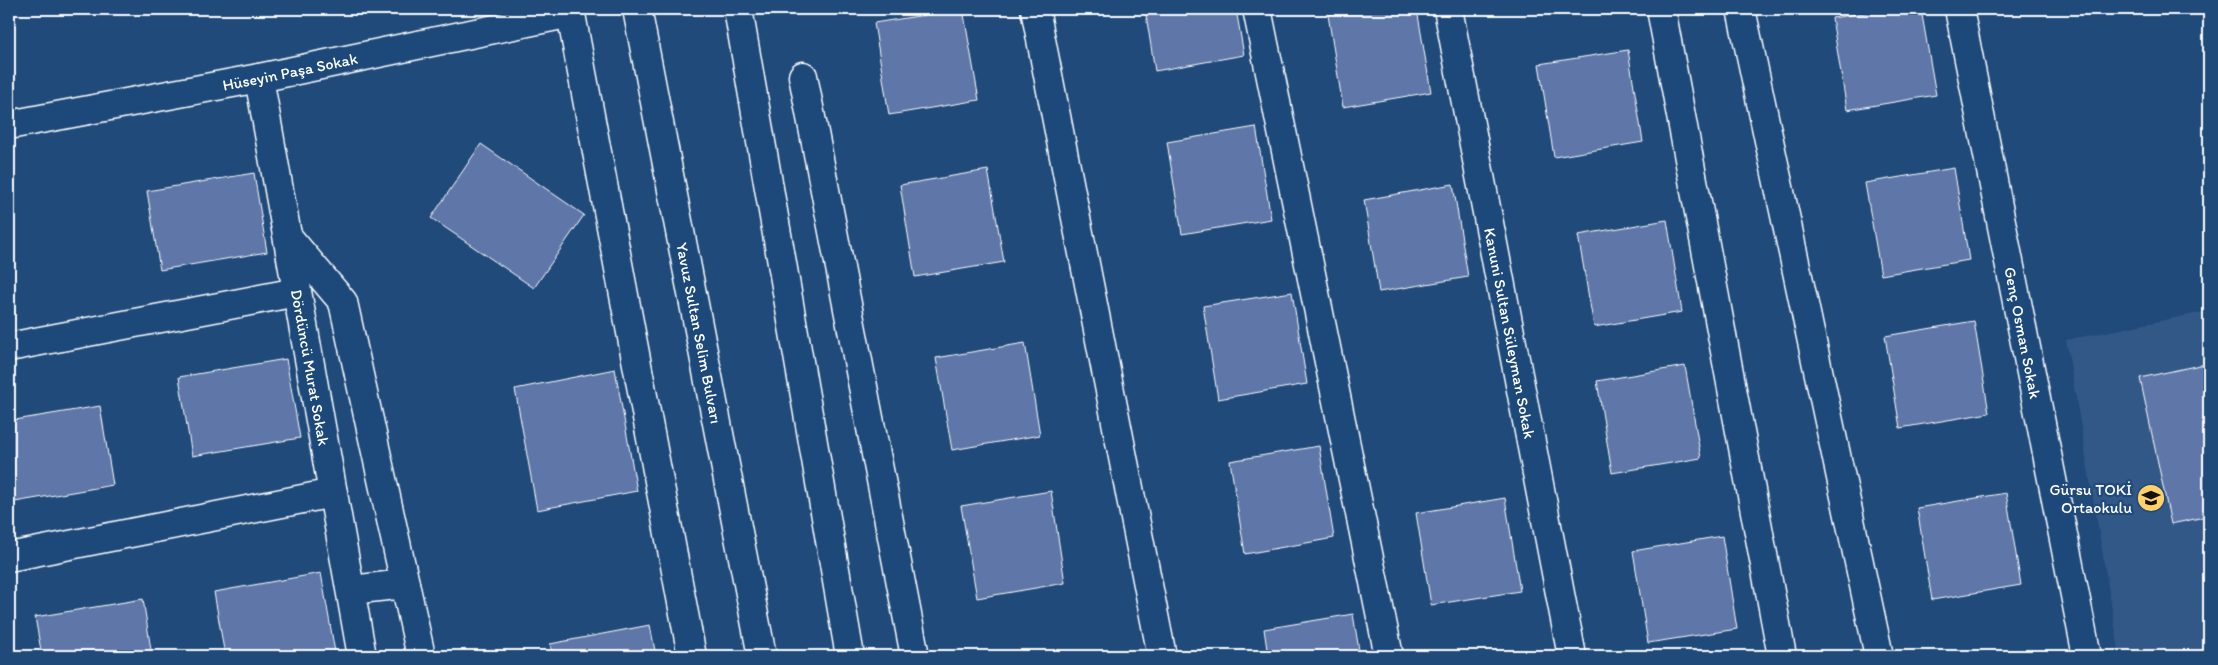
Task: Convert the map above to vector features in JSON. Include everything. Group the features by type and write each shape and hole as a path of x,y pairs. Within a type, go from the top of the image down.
{"street":[{"name":"Yavuz Sultan Selim Bulvarı","path":"637,9 762,656"},
{"path":"738,9 850,656"},
{"path":"1036,9 1162,656"},
{"path":"1257,9 1389,656"},
{"name":"Kanuni Sultan Süleyman Sokak","path":"1448,9 1572,656"},
{"path":"1661,9 1782,656"},
{"path":"1741,9 1879,656"},
{"name":"Genç Osman Sokak","path":"1959,9 2087,656"},
{"path":"570,11 692,656"},
{"name":"Hüseyin Paşa Sokak","path":"9,125 259,78 570,11"},
{"path":"803,76 915,656"},
{"name":"Dördüncü Murat Sokak","path":"259,78 362,656"},
{"path":"287,236 343,302 421,656"},
{"path":"9,347 297,292"},
{"path":"9,557 333,493"},
{"path":"351,590 405,584"}],"shaded area":[{"name":"Gürsu TOKİ Ortaokulu","path":"2209,311 2209,656 2120,656 2066,340"}],"building":[{"path":"963,9 979,100 889,115 874,23"},
{"path":"1145,9 1236,9 1244,55 1155,71"},
{"path":"1364,9 1417,9 1431,92 1343,107 1328,15"},
{"path":"1888,9 1921,9 1936,95 1847,110 1832,18"},
{"path":"1628,50 1643,142 1554,157 1539,64"},
{"path":"1256,127 1271,219 1182,234 1167,142"},
{"path":"481,144 584,215 534,288 431,218"},
{"path":"1954,168 1969,260 1881,275 1865,183"},
{"path":"988,170 1004,262 915,277 900,185"},
{"path":"254,173 267,252 160,270 147,191"},
{"path":"1453,184 1468,277 1379,292 1364,200"},
{"path":"1667,220 1682,312 1594,327 1578,235"},
{"path":"1292,292 1307,384 1218,399 1203,306"},
{"path":"1974,321 1989,413 1900,428 1885,336"},
{"path":"1025,343 1040,435 952,450 936,358"},
{"path":"286,359 300,438 192,456 179,377"},
{"path":"2209,363 2209,516 2171,524 2140,378"},
{"path":"1685,366 1701,458 1612,473 1597,381"},
{"path":"615,369 637,491 537,510 515,389"},
{"path":"100,406 113,485 9,503 9,421"},
{"path":"1319,446 1334,538 1245,554 1230,461"},
{"path":"1051,491 1065,583 977,598 961,506"},
{"path":"2006,493 2021,585 1932,600 1917,508"},
{"path":"1505,498 1520,591 1431,605 1416,513"},
{"path":"1722,536 1737,629 1648,643 1633,551"},
{"path":"321,573 335,652 311,656 225,656 214,592"},
{"path":"143,599 152,656 42,656 35,617"},
{"path":"1353,614 1360,656 1268,656 1264,629"},
{"path":"650,625 656,656 553,656 550,644"},
{"path":"2042,650 2043,656 2008,656"}],"place":[{"name":"Gürsu TOKİ Ortaokulu","path":"2151,498"}]}
